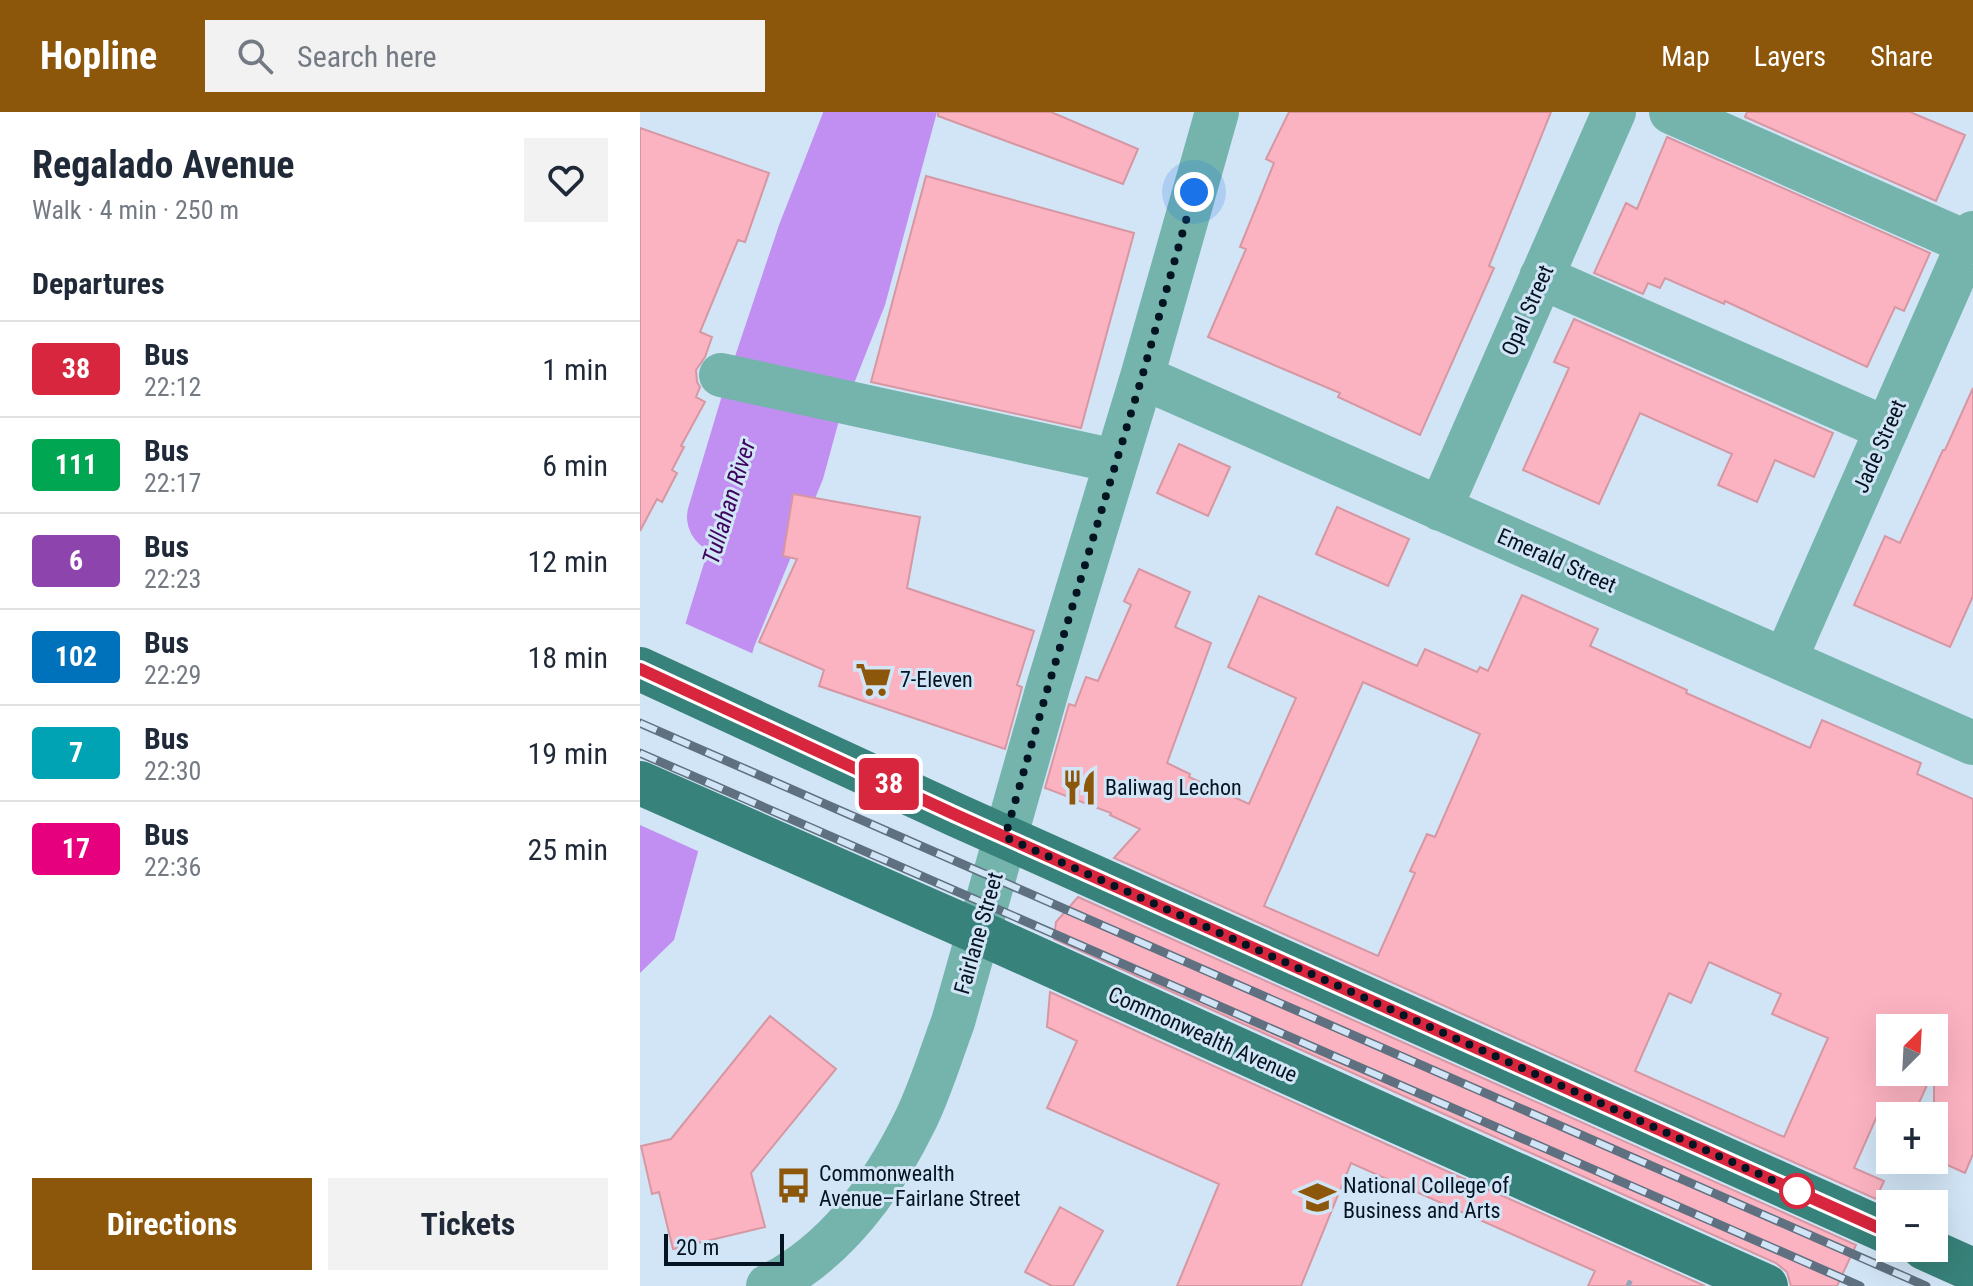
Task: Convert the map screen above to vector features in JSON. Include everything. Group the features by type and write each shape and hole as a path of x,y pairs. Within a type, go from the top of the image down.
{"main road":[{"path":"640,669 1005,837 1876,1227"},
{"name":"Commonwealth Avenue","path":"640,783 1766,1286"},
{"path":"1948,1259 1973,1270"}],"street":[{"name":"Fairlane Street","path":"768,1286 821,1252 859,1211 889,1169 916,1118 936,1068 953,1022 1217,112"},
{"name":"Opal Street","path":"1440,509 1614,112"},
{"path":"1671,112 1971,238"},
{"name":"Jade Street","path":"1785,660 1971,238"},
{"path":"1541,277 1887,429"},
{"name":"Emerald Street","path":"1142,377 1973,743"},
{"path":"740,379 1115,461"}],"path":[{"path":"1628,1286 1632,1277"}],"water":[{"path":"853,112 937,112 885,305 838,424 823,479 754,647 674,940 640,973 640,771 705,560"}],"pier":[{"path":"682,622 756,655 702,853 640,825 640,757"}],"building":[{"path":"938,112 1051,112 1138,149 1123,184 938,116"},
{"path":"1289,112 1551,112 1489,266 1494,268 1420,435 1338,397 1340,393 1208,337 1246,249 1240,247 1274,163 1266,159"},
{"path":"1747,112 1910,112 1965,135 1936,201 1745,117"},
{"path":"640,128 769,173 745,242 738,240 700,332 712,337 705,357 696,370 700,387 696,397 705,402 681,446 684,447 672,470 677,473 662,502 657,499 640,531"},
{"path":"1667,137 1930,253 1904,311 1895,307 1867,367 1725,301 1724,304 1665,278 1660,288 1648,283 1643,294 1594,273 1626,203 1637,209"},
{"path":"926,176 1134,233 1081,428 871,382"},
{"path":"1574,319 1833,433 1814,477 1775,460 1757,502 1718,485 1732,454 1640,413 1599,504 1523,470 1569,368 1554,362"},
{"path":"1973,388 1973,596 1950,647 1854,605 1885,536 1900,543"},
{"path":"1179,444 1230,467 1208,516 1157,493"},
{"path":"793,494 920,517 907,588 1034,631 1017,685 1022,687 1005,749 819,686 824,670 759,642 797,559 783,556"},
{"path":"1337,507 1409,539 1388,586 1316,554"},
{"path":"1139,569 1190,592 1175,627 1211,643 1167,763 1190,774 1189,777 1249,804 1296,698 1228,667 1259,596 1417,666 1425,649 1477,672 1480,667 1488,671 1522,595 1598,629 1590,646 1810,748 1822,720 1921,763 1917,774 1973,799 1973,1154 1965,1173 1948,1165 1948,1102 1934,1102 1934,1086 1948,1086 1948,1014 1876,1014 1876,1086 1927,1086 1919,1102 1876,1102 1876,1118 1854,1168 1884,1181 1880,1190 1876,1190 1876,1199 1114,858 1140,829 1111,813 1045,788 1069,704 1075,706 1086,677 1098,681 1131,605 1124,601","holes":["1363,682 1480,734 1435,837 1427,834 1410,871 1415,873 1378,956 1264,906","1709,962 1781,994 1772,1014 1828,1038 1784,1137 1635,1071 1669,993 1691,1003"]},
{"path":"1078,897 1856,1245 1837,1286 1791,1286 1787,1272 1776,1263 1054,939 1056,922"},
{"path":"1050,992 1705,1286 1588,1286 1595,1271 1351,1163 1301,1286 1177,1286 1219,1184 1047,1108 1077,1041 1047,1027"},
{"path":"770,1016 836,1069 751,1173 765,1227 673,1249 659,1192 652,1194 641,1146 671,1139"},
{"path":"1060,1207 1103,1231 1073,1286 1052,1286 1025,1272"}],"waterway":[{"name":"Tullahan River","path":"723,517 813,237 862,112"}],"railway":[{"path":"640,723 1926,1286"},
{"path":"640,753 1860,1286"}],"bus line":[{"name":"38","path":"640,669 956,815 1876,1227"}],"place":[{"name":"7-Eleven","path":"874,679"},
{"name":"Baliwag Lechon","path":"1079,787"},
{"name":"Commonwealth Avenue–Fairlane Street","path":"793,1186"},
{"name":"National College of Business and Arts","path":"1317,1198"}],"route":[{"path":"1194,192 1005,837 1797,1191"}]}
